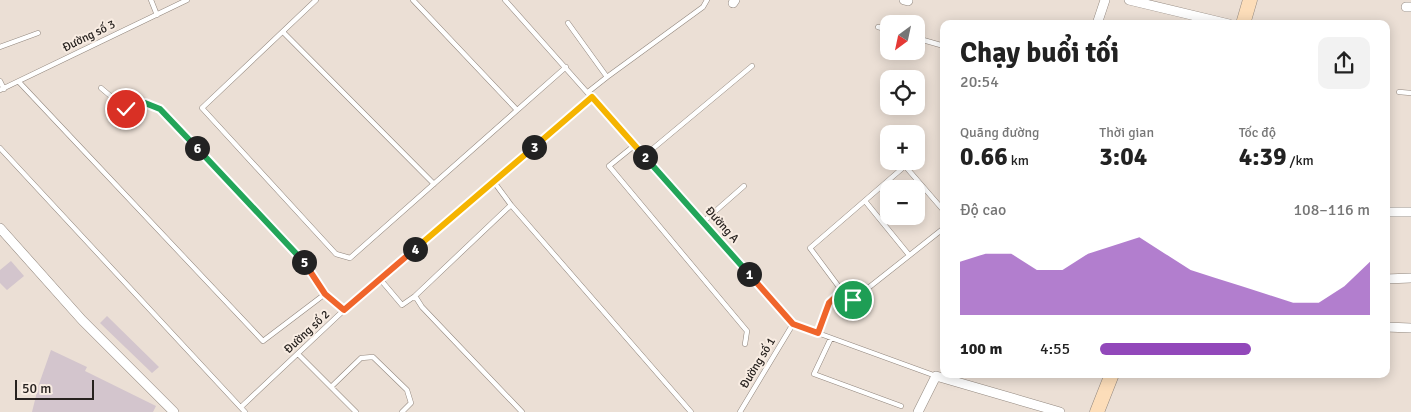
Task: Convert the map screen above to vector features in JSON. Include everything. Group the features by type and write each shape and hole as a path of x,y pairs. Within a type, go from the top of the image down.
{"main road":[{"path":"1244,20 1250,0"},
{"path":"1097,412 1110,378"}],"street":[{"path":"1098,20 1106,0"},
{"path":"1129,0 1212,20"},
{"path":"1390,212 1411,212"},
{"path":"0,228 82,320 174,412"},
{"path":"1390,279 1411,278"},
{"path":"1390,327 1411,328"},
{"path":"918,412 936,376"},
{"name":"Đường A","path":"936,376 940,377"},
{"name":"Đường A","path":"943,378 1060,412"}],"lane":[{"path":"150,0 157,15"},
{"name":"Đường số 3","path":"2,89 188,0"},
{"path":"316,0 202,108 336,254 350,258 566,67"},
{"path":"413,0 517,110"},
{"name":"Đường A","path":"505,0 793,324 936,376"},
{"path":"588,92 703,7 707,0"},
{"path":"568,23 607,77"},
{"path":"0,47 38,32"},
{"path":"283,32 434,184"},
{"path":"925,41 940,45"},
{"path":"644,156 752,66"},
{"path":"0,81 2,89"},
{"path":"18,82 264,341 325,294"},
{"path":"101,88 126,109 145,103 160,109 308,267 325,294 344,310"},
{"path":"1399,92 1411,93"},
{"name":"Đường số 2","path":"241,407 344,310 592,97"},
{"path":"635,145 609,166 747,331 745,344"},
{"path":"0,148 245,412"},
{"path":"940,206 905,166 810,248 842,291 853,300 940,231"},
{"path":"494,182 511,205 691,412"},
{"path":"703,222 744,186"},
{"path":"865,201 909,255"},
{"path":"380,279 402,305 415,296 511,205"},
{"path":"818,333 829,303 842,291"},
{"path":"415,296 422,307 522,412"},
{"name":"Đường số 1","path":"740,412 793,324"},
{"path":"831,338 814,374 901,406"},
{"path":"298,354 356,412"},
{"path":"330,387 361,358 373,357 407,390 411,403 402,412"}],"building":[{"path":"11,261 24,276 7,290 0,283 0,270"},
{"path":"107,316 159,367 152,373 100,323"},
{"path":"51,350 87,367 85,371 156,406 153,412 32,412 39,384"}],"route":[{"path":"126,109 145,103 160,109 308,267 325,294 344,310 592,97 793,324 818,333 829,303 842,291 853,300"}]}
